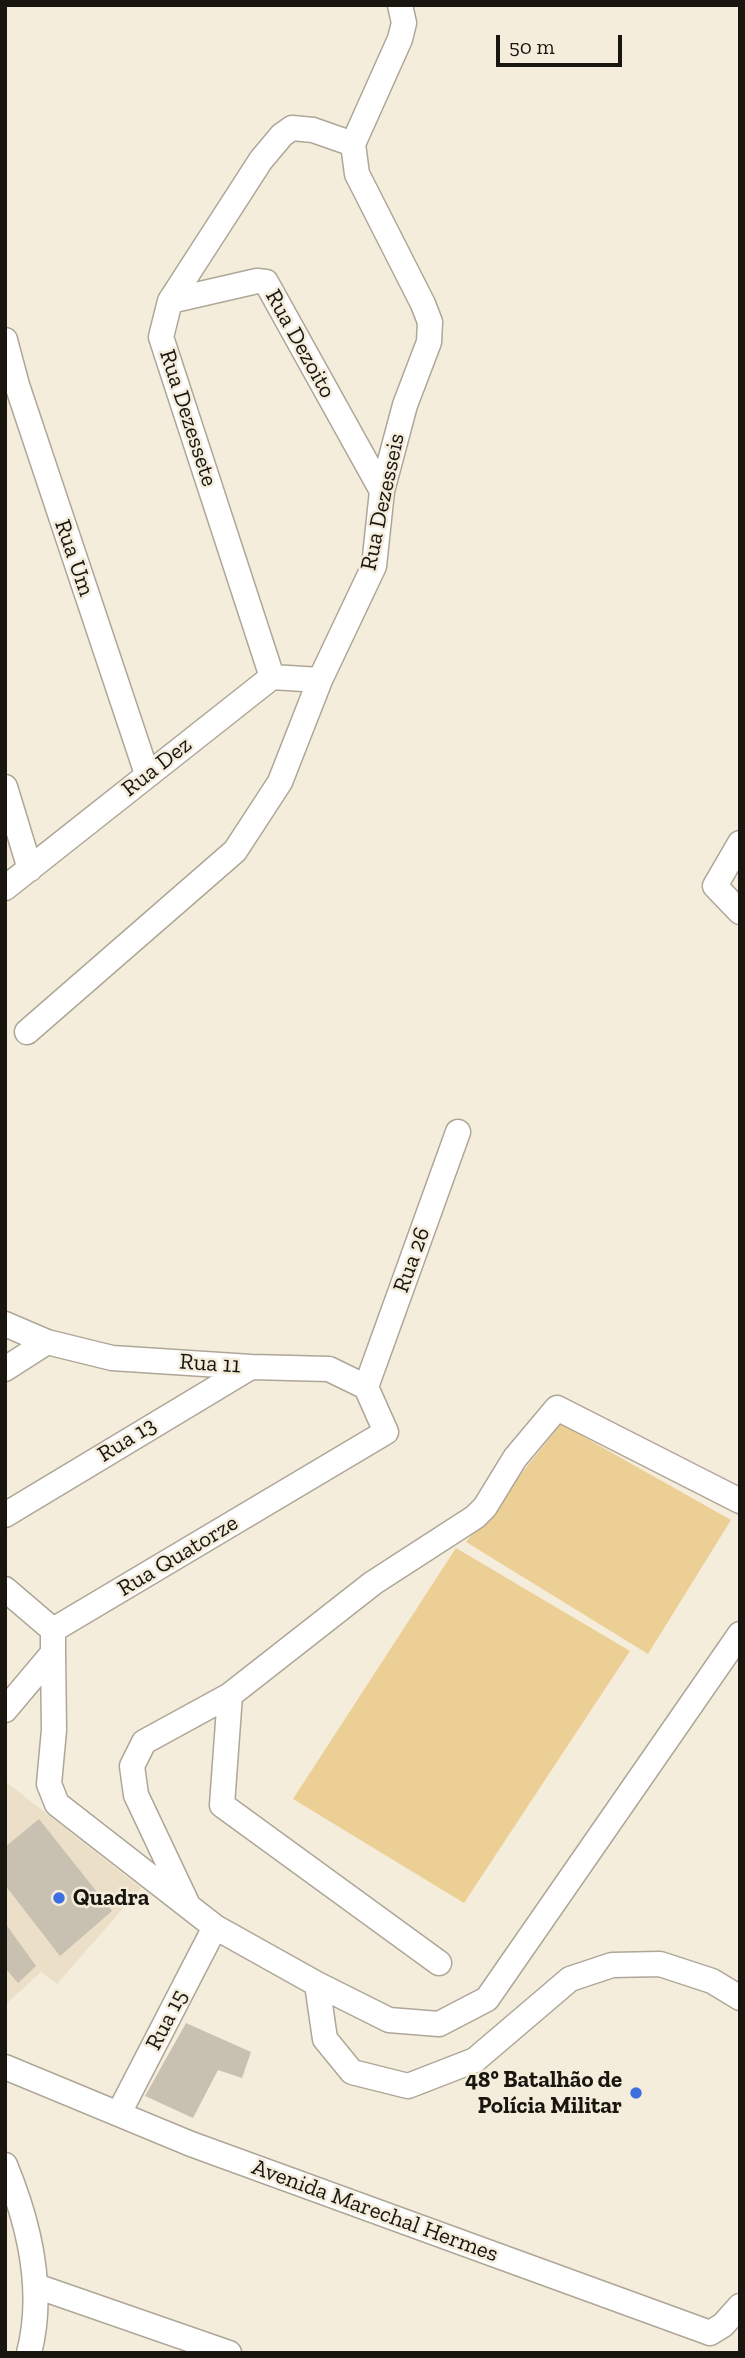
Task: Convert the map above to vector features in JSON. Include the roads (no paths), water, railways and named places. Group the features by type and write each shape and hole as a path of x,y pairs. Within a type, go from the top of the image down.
{"street":[{"path":"353,144 400,38 404,23 400,5"},
{"name":"Rua Dezessete","path":"272,677 161,337 170,301 261,160 282,135 292,128 313,130 353,144"},
{"name":"Rua Dezesseis","path":"27,1032 235,851 280,782 320,680 374,566 382,491 405,405 429,342 430,322 424,303 357,174 353,144"},
{"name":"Rua Dezoito","path":"170,301 257,281 266,282 382,491"},
{"name":"Rua Um","path":"5,340 17,385 147,774"},
{"path":"272,677 320,680"},
{"name":"Rua Dez","path":"5,888 272,677"},
{"path":"5,787 30,869"},
{"path":"740,843 715,886 740,912"},
{"name":"Rua 26","path":"366,1387 458,1132"},
{"name":"Rua 11","path":"5,1324 47,1342 111,1358 329,1369 366,1387"},
{"path":"5,1369 47,1342"},
{"name":"Rua 13","path":"5,1515 251,1367"},
{"name":"Rua Quatorze","path":"5,1710 53,1641 386,1432 366,1387"},
{"path":"189,1907 136,1795 131,1766 144,1742 230,1695 373,1583 475,1517 485,1507 515,1458 557,1408 740,1502"},
{"path":"5,1589 53,1641 54,1730 50,1784 57,1804 215,1927 317,1984 389,2020 439,2024 487,1999 740,1634"},
{"path":"230,1695 222,1805 439,1964"},
{"name":"Rua 15","path":"119,2113 215,1927"},
{"path":"317,1984 325,2039 352,2072 408,2086 475,2060 570,1979 612,1965 660,1964 712,1981 740,1998"},
{"name":"Avenida Marechal Hermes","path":"5,2067 191,2144 720,2334 740,2306"},
{"path":"5,2165 17,2193 36,2286 33,2339 29,2353"},
{"path":"36,2286 229,2353"}],"place":[{"name":"Quadra","path":"59,1898"},
{"name":"48° Batalhão de Polícia Militar","path":"636,2093"}]}
